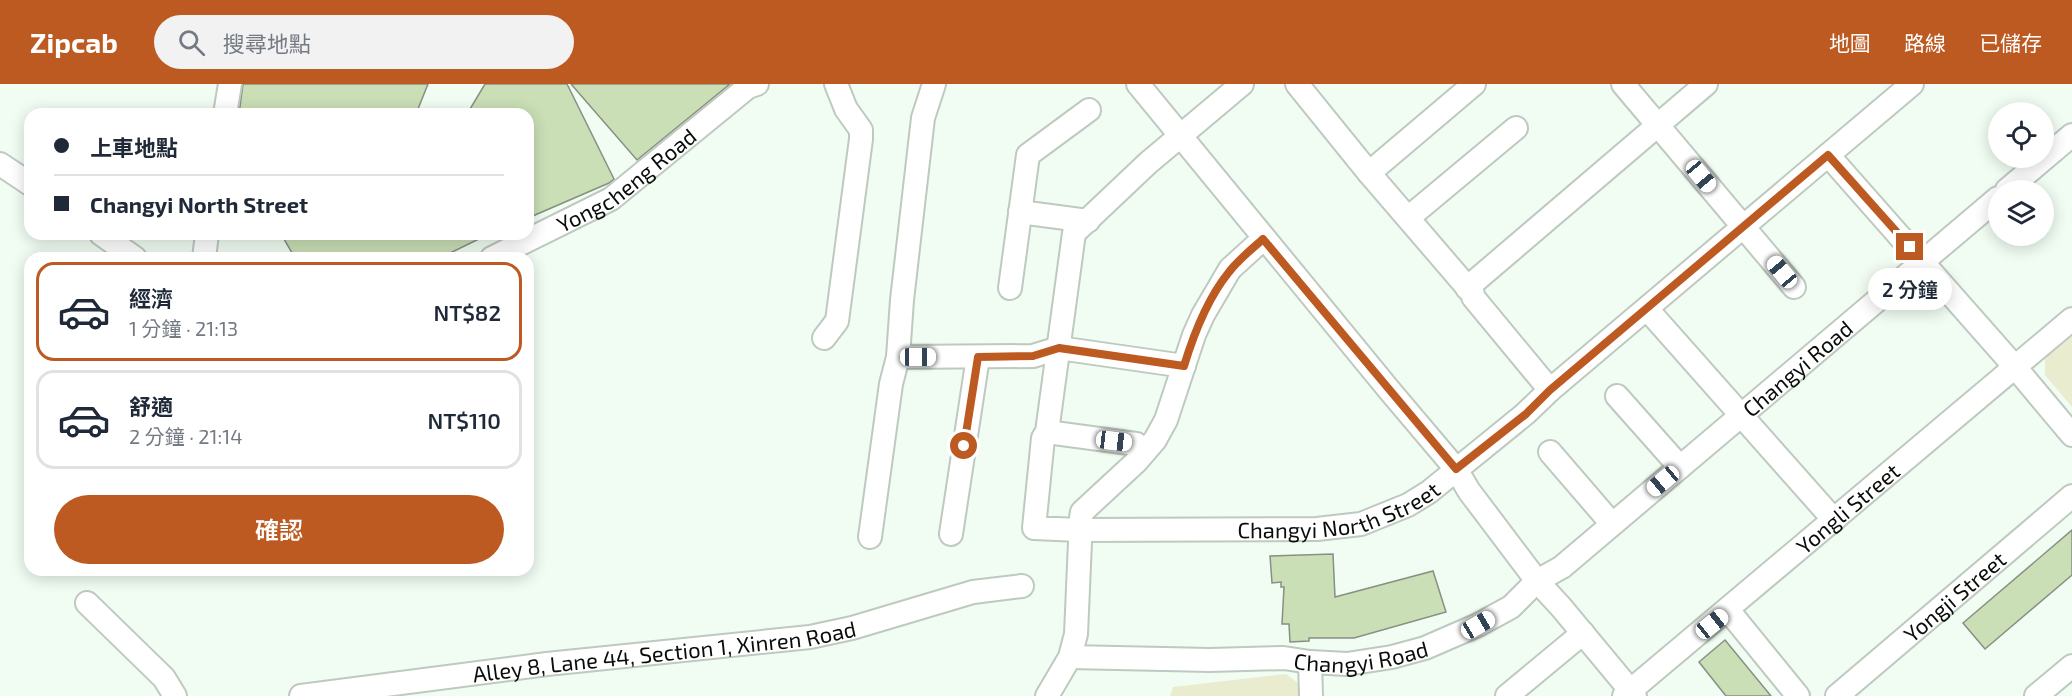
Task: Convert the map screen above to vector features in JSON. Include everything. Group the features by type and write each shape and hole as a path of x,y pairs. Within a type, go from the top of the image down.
{"street":[{"path":"226,108 230,84"},
{"path":"824,338 837,321 861,139 861,130 846,109 836,84"},
{"path":"870,537 891,384 898,357 902,300 923,118 934,84"},
{"path":"1137,84 1263,239 1456,469 1469,491 1537,581 1583,633 1630,694"},
{"path":"1136,444 1047,432 1074,233 1180,136 1242,84"},
{"path":"1297,84 1550,390"},
{"path":"1369,173 1474,84"},
{"path":"1623,84 1794,287"},
{"path":"1467,288 1706,84"},
{"name":"Changyi North Street","path":"1047,432 1043,438 1034,528 1079,530 1317,529 1344,527 1377,518 1408,505 1429,492 1526,414 1550,390 1912,84"},
{"name":"Yongcheng Road","path":"534,237 611,199 750,85"},
{"path":"1010,288 1028,154 1089,110"},
{"path":"1408,218 1516,128"},
{"path":"2019,180 2072,135"},
{"path":"1828,155 1923,261 2072,435"},
{"path":"0,164 24,180"},
{"name":"Changyi Road","path":"1070,657 1210,660 1284,658 1347,664 1392,657 1425,648 1478,625 1511,607 1537,581 1562,567 1988,206"},
{"path":"1020,212 1088,221"},
{"path":"1047,696 1070,657 1076,634 1079,530 1082,512 1136,462 1155,440 1166,420 1203,315 1230,270 1263,239"},
{"path":"110,240 126,252"},
{"name":"Yongcheng Road","path":"504,252 528,240"},
{"path":"1647,309 1834,520"},
{"name":"Yongli Street","path":"1630,694 2072,319"},
{"path":"898,357 1033,356 1059,348 1184,366"},
{"path":"951,534 978,357"},
{"path":"1617,396 1680,467"},
{"path":"1550,452 1612,524"},
{"name":"Yongji Street","path":"1837,696 2072,496"},
{"name":"Alley 8, Lane 44, Section 1, Xinren Road","path":"301,696 547,664 810,637 852,628 973,592 1022,586"},
{"path":"87,603 164,678 175,696"},
{"path":"1728,610 1797,696"},
{"path":"1507,696 1583,633"},
{"path":"1310,662 1311,696"},
{"path":"2036,696 2072,666"}],"green space":[{"path":"2072,327 2072,407 2045,375 2045,350"},
{"path":"1286,674 1302,686 1302,696 1170,696 1173,687"}],"building":[{"path":"243,84 428,84 418,108 240,108"},
{"path":"485,84 567,84 614,179 534,215 534,108 471,108"},
{"path":"571,84 730,84 637,160"},
{"path":"284,240 477,240 452,252 292,252"},
{"path":"2072,530 2072,575 1985,649 1963,623"},
{"path":"1333,554 1335,597 1433,571 1446,612 1354,638 1309,638 1309,641 1290,642 1289,624 1282,624 1284,587 1281,587 1281,582 1272,583 1270,556"},
{"path":"1725,640 1771,696 1726,696 1699,662"}],"route":[{"path":"964,446 978,357 1033,356 1059,348 1184,366 1203,315 1224,279 1230,270 1263,239 1456,469 1526,414 1550,390 1828,155 1910,247"}]}
